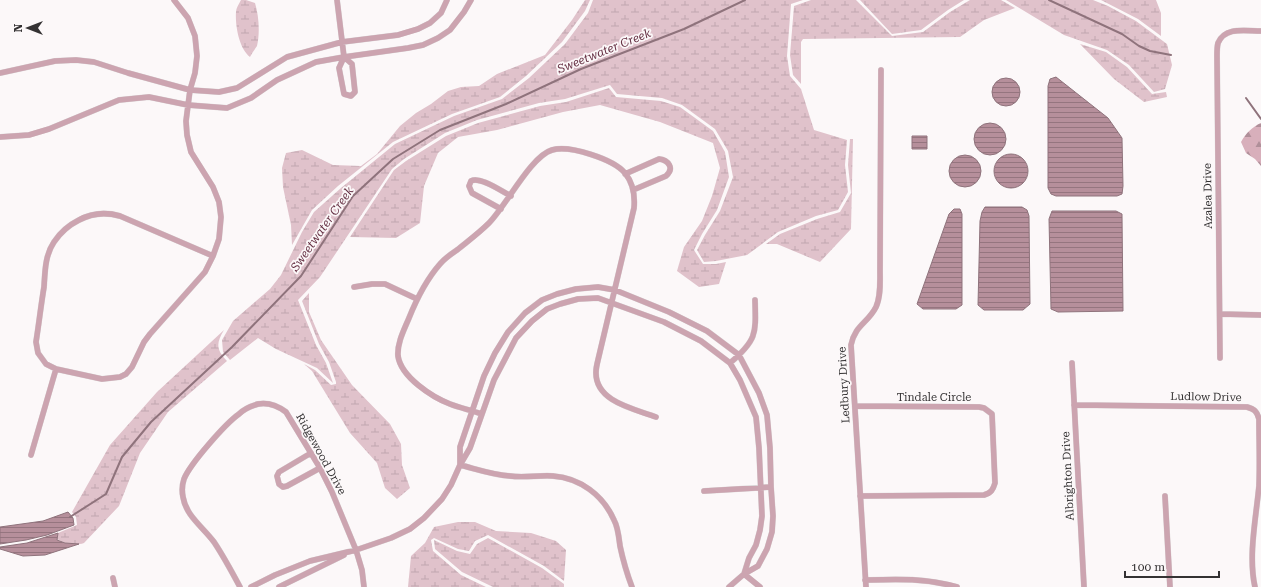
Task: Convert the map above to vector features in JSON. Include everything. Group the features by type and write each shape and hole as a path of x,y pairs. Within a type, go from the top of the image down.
{"street":[{"path":"174,0 188,18 194,36 197,56 195,74 190,90 188,105 186,121 187,136 191,152 213,187 219,202 221,217 219,239 213,256 205,272 144,342 132,367 126,374 120,377 102,379 56,369 46,364 38,353 36,342 47,257 53,243 63,231 75,222 86,216 109,213 120,216 213,256"},
{"path":"337,0 344,57 339,68 344,94 351,96 356,92 352,64 344,57"},
{"path":"0,73 55,61 76,60 94,62 190,90 219,92 237,88 287,57 342,42 398,35 418,29 441,13 447,0"},
{"path":"0,137 29,135 49,129 119,100 149,98 188,105 227,108 251,98 277,80 316,62 423,45 450,30 471,0"},
{"name":"Azalea Drive","path":"1220,358 1218,44 1223,36 1231,31 1261,31"},
{"name":"Ledbury Drive","path":"866,587 851,361 852,340 857,329 873,312 877,305 879,294 881,70"},
{"path":"482,414 451,404 429,393 410,377 403,368 398,356 401,337 425,283 441,262 472,239 490,222 534,164 542,156 552,150 569,150 583,152 613,164 625,174 633,190 635,199 634,208 596,371 596,380 603,393 614,401 656,417"},
{"path":"625,174 659,159 669,163 671,169 669,174 633,190"},
{"path":"501,209 472,193 469,186 471,181 474,179 480,180 510,196"},
{"path":"354,287 372,284 385,284 417,299"},
{"path":"460,465 460,447 484,376 508,332 525,313 542,300 576,289 598,287 615,290 669,312 707,331 739,355 759,393 767,415 773,516 772,532 767,549 758,566 744,574 730,587"},
{"path":"251,587 275,575 310,561 356,550 391,538 410,529 424,518 442,499 470,448 494,380 516,338 532,321 547,309 578,300 598,298 664,322 701,341 730,363 748,397 756,417 759,448 759,487 762,516 760,530 744,574"},
{"path":"730,363 746,348 753,338 755,330 755,300"},
{"path":"1220,314 1261,315"},
{"path":"508,332 516,338"},
{"name":"Albrighton Drive","path":"1072,363 1084,587"},
{"path":"31,455 56,369"},
{"name":"Ridgewood Drive","path":"240,587 224,556 192,518 183,499 182,490 184,479 190,467 216,436 237,414 258,404 268,404 279,407 286,412 320,468 332,492 356,550 362,570 364,587"},
{"name":"Ludlow Drive","path":"1074,405 1247,407 1254,409 1257,412 1259,426 1259,485 1253,547 1253,573 1255,587"},
{"name":"Tindale Circle","path":"855,406 979,407 984,408 992,414 995,483 990,493 984,495 860,496"},
{"path":"311,453 279,472 277,476 279,484 283,487 287,486 320,468"},
{"path":"460,465 492,474 510,476 554,476 565,478 579,483 591,490 608,507 615,521 624,563 632,587"},
{"path":"704,491 771,486"},
{"path":"1165,496 1170,587"},
{"path":"279,587 356,550"},
{"path":"744,574 760,587"},
{"path":"113,578 115,587"},
{"path":"865,580 904,578 922,579 941,582 957,587"}],"green space":[{"path":"241,0 255,3 259,24 257,46 250,57 240,43 237,30 236,10"},
{"path":"585,0 590,0 585,11 562,42 526,76 500,97 452,114 393,142 338,186 312,210 292,245 291,225 283,187 282,168 286,153 302,150 333,165 361,166 377,154 400,126 448,91 461,87 479,86 497,74 545,55 572,20"},
{"path":"593,0 803,0 791,4 787,56 790,76 801,89 814,130 847,140 845,165 848,192 838,210 816,216 778,232 747,255 704,262 697,250 720,211 733,177 728,151 715,129 682,105 662,98 617,94 610,85 565,99 539,103 477,120 445,133 404,159 392,169 320,277 298,300 316,345 326,363 333,383 317,368 276,349 258,338 230,360 223,352 222,340 233,321 270,289 281,275 302,232 314,212 395,144 454,116 502,99 529,78 565,44 588,13"},
{"path":"811,0 856,0 892,36 923,32 950,12 970,0 1001,0 1015,8 984,20 960,37 803,39 801,42 801,84 793,75 790,55 794,6"},
{"path":"860,0 964,0 921,30 892,34"},
{"path":"1006,0 1093,0 1136,21 1167,44 1172,65 1165,89 1154,92 1129,65 1107,50 1064,35"},
{"path":"1101,0 1156,0 1161,13 1161,36 1138,19"},
{"path":"1080,44 1106,52 1127,67 1152,94 1166,92 1167,97 1144,102 1114,79"},
{"path":"609,88 616,97 661,101 680,107 713,131 725,152 729,177 717,210 694,250 703,264 726,262 719,284 699,287 677,271 684,247 702,221 712,196 720,168 713,143 660,122 600,105 563,112 497,130 458,137 438,153 424,186 420,223 396,238 350,237 394,170 446,136 478,123 540,106 566,102"},
{"path":"1261,123 1261,166 1255,159 1246,153 1241,142 1255,126"},
{"path":"850,139 853,139 851,229 820,262 777,244 766,244 780,234 817,219 840,212 851,193 848,165"},
{"path":"309,293 309,312 321,340 352,385 390,424 401,444 402,465 410,488 397,499 385,488 377,463 350,433 312,371 304,364 315,370 331,385 336,384 329,362 319,344 302,301"},
{"path":"224,330 218,346 223,357 227,361 168,412 140,453 119,506 84,543 70,544 57,539 58,533 77,525 76,517 72,512 110,445 157,392"},
{"path":"458,522 475,522 496,531 531,533 556,541 566,550 564,581 544,566 488,535 475,541 469,551 458,549 434,538 431,540 433,551 461,575 486,587 408,587 411,556 425,543 434,527"},
{"path":"488,538 542,568 564,584 564,587 493,587 462,572 435,549 434,540 457,551 470,554 477,544"}],"shaded area":[{"path":"1056,77 1108,118 1122,138 1122,194 1117,196 1056,196 1051,194 1048,188 1048,86 1050,79"},
{"path":"1006,78 1016,82 1020,92 1016,102 1006,106 996,102 992,92 996,82"},
{"path":"987,123 993,123 1002,127 1006,139 1002,151 993,155 987,155 978,151 974,142 974,136 978,127"},
{"path":"912,136 927,136 927,149 912,149"},
{"path":"1011,154 1017,155 1023,159 1027,165 1027,177 1023,183 1017,187 1011,188 1005,187 999,183 995,177 994,171 995,165 999,159 1005,155"},
{"path":"968,155 974,157 979,162 981,171 979,180 974,185 962,187 956,185 951,180 949,168 951,162 956,157"},
{"path":"985,207 1022,207 1027,210 1029,216 1030,304 1023,310 984,310 978,305 980,221"},
{"path":"954,209 960,209 962,214 962,305 956,309 923,309 917,304 949,214"},
{"path":"1052,211 1116,211 1122,214 1123,311 1058,312 1051,309 1049,219"},
{"path":"68,512 73,518 74,525 47,535 0,544 0,527 43,521"},
{"path":"58,533 57,540 65,543 79,544 45,555 23,556 0,549 0,547 27,543"}],"waterway":[{"name":"Sweetwater Creek","path":"70,517 106,494 122,457 151,422 232,347 301,276 353,196 393,159 440,130 506,104 581,69 684,29 745,0"},
{"name":"Sweetwater Creek","path":"1049,0 1122,34 1139,46 1150,51 1171,55"},
{"name":"Sweetwater Creek","path":"1246,98 1261,119"}]}
